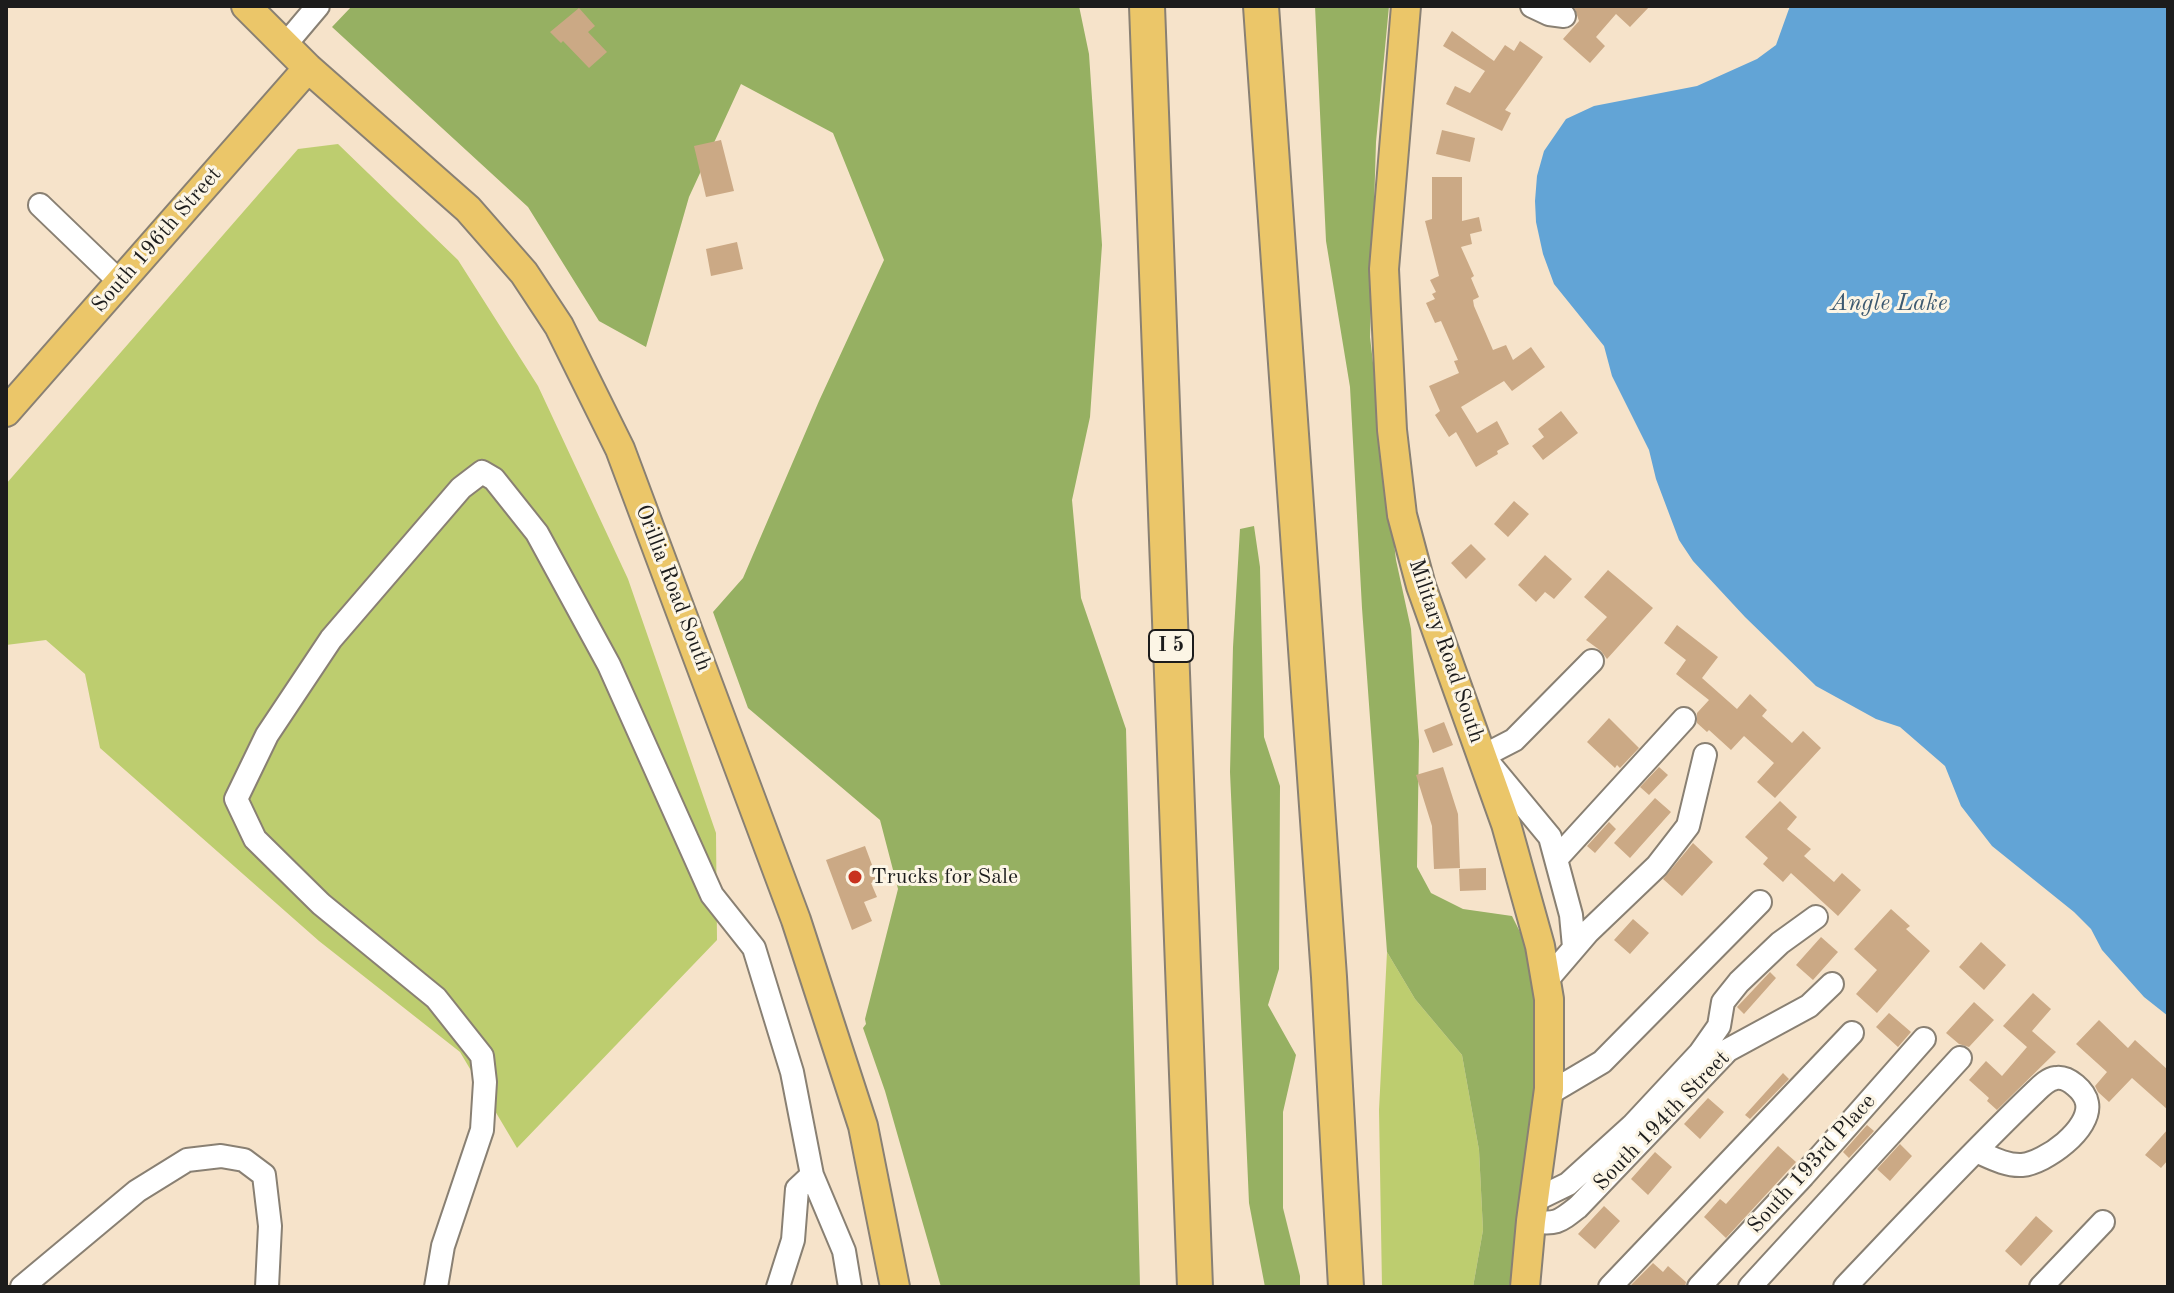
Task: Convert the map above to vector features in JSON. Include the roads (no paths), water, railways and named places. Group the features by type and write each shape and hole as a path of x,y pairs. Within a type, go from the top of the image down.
{"highway":[{"name":"I 5","path":"1147,6 1195,1287"},
{"path":"1261,6 1328,961 1346,1287"},
{"path":"1340,1287 1341,1221"}],"main road":[{"name":"Orillia Road South","path":"246,6 308,68 468,209 524,273 559,326 620,449 796,920 863,1126 895,1287"},
{"name":"Military Road South","path":"1406,6 1384,269 1392,430 1402,515 1421,586 1483,756 1525,887 1549,999 1548,1094 1525,1287"},
{"name":"South 196th Street","path":"6,412 308,68"}],"street":[{"path":"285,45 318,6"},
{"path":"1532,6 1549,14 1564,16"},
{"path":"40,205 120,282"},
{"path":"436,1287 443,1246 482,1130 485,1082 482,1056 436,998 321,904 255,839 236,799 267,735 331,639 461,488 482,472 494,479 537,533 609,665 712,895 754,948 792,1072 812,1175 844,1251 850,1287"},
{"path":"1574,947 1571,915 1550,837 1483,756 1514,740 1592,661"},
{"path":"1557,858 1684,719"},
{"path":"1546,981 1574,947 1657,866 1688,826 1705,755"},
{"path":"1548,1094 1602,1062 1760,902"},
{"path":"1532,1211 1568,1184 1632,1126 1700,1053 1719,1026 1723,1002 1739,982 1780,943 1816,917"},
{"name":"South 194th Street","path":"1532,1211 1549,1224 1560,1221 1578,1207 1728,1050 1809,1006 1832,984"},
{"path":"1610,1287 1852,1033"},
{"name":"South 193rd Place","path":"1699,1287 1803,1176 1924,1039"},
{"path":"1750,1287 1960,1058"},
{"path":"1845,1287 1976,1151 2044,1083 2057,1077 2065,1079 2085,1096 2088,1104 2086,1115 2078,1130 2042,1159 2016,1165 1976,1151"},
{"path":"22,1287 137,1191 187,1160 221,1156 244,1160 264,1175 270,1226 267,1287"},
{"path":"778,1287 793,1240 797,1189 812,1175"},
{"path":"2041,1287 2103,1222"}],"water":[{"name":"Angle Lake","path":"1790,6 2168,6 2168,1016 2144,997 2102,950 2091,929 2074,912 1992,846 1961,806 1945,766 1900,727 1876,719 1816,686 1693,561 1679,540 1656,479 1649,450 1612,376 1604,346 1554,284 1543,254 1535,201 1537,176 1544,151 1566,119 1594,106 1697,86 1757,59 1776,45"}],"place":[{"name":"Trucks for Sale","path":"855,877"}]}
